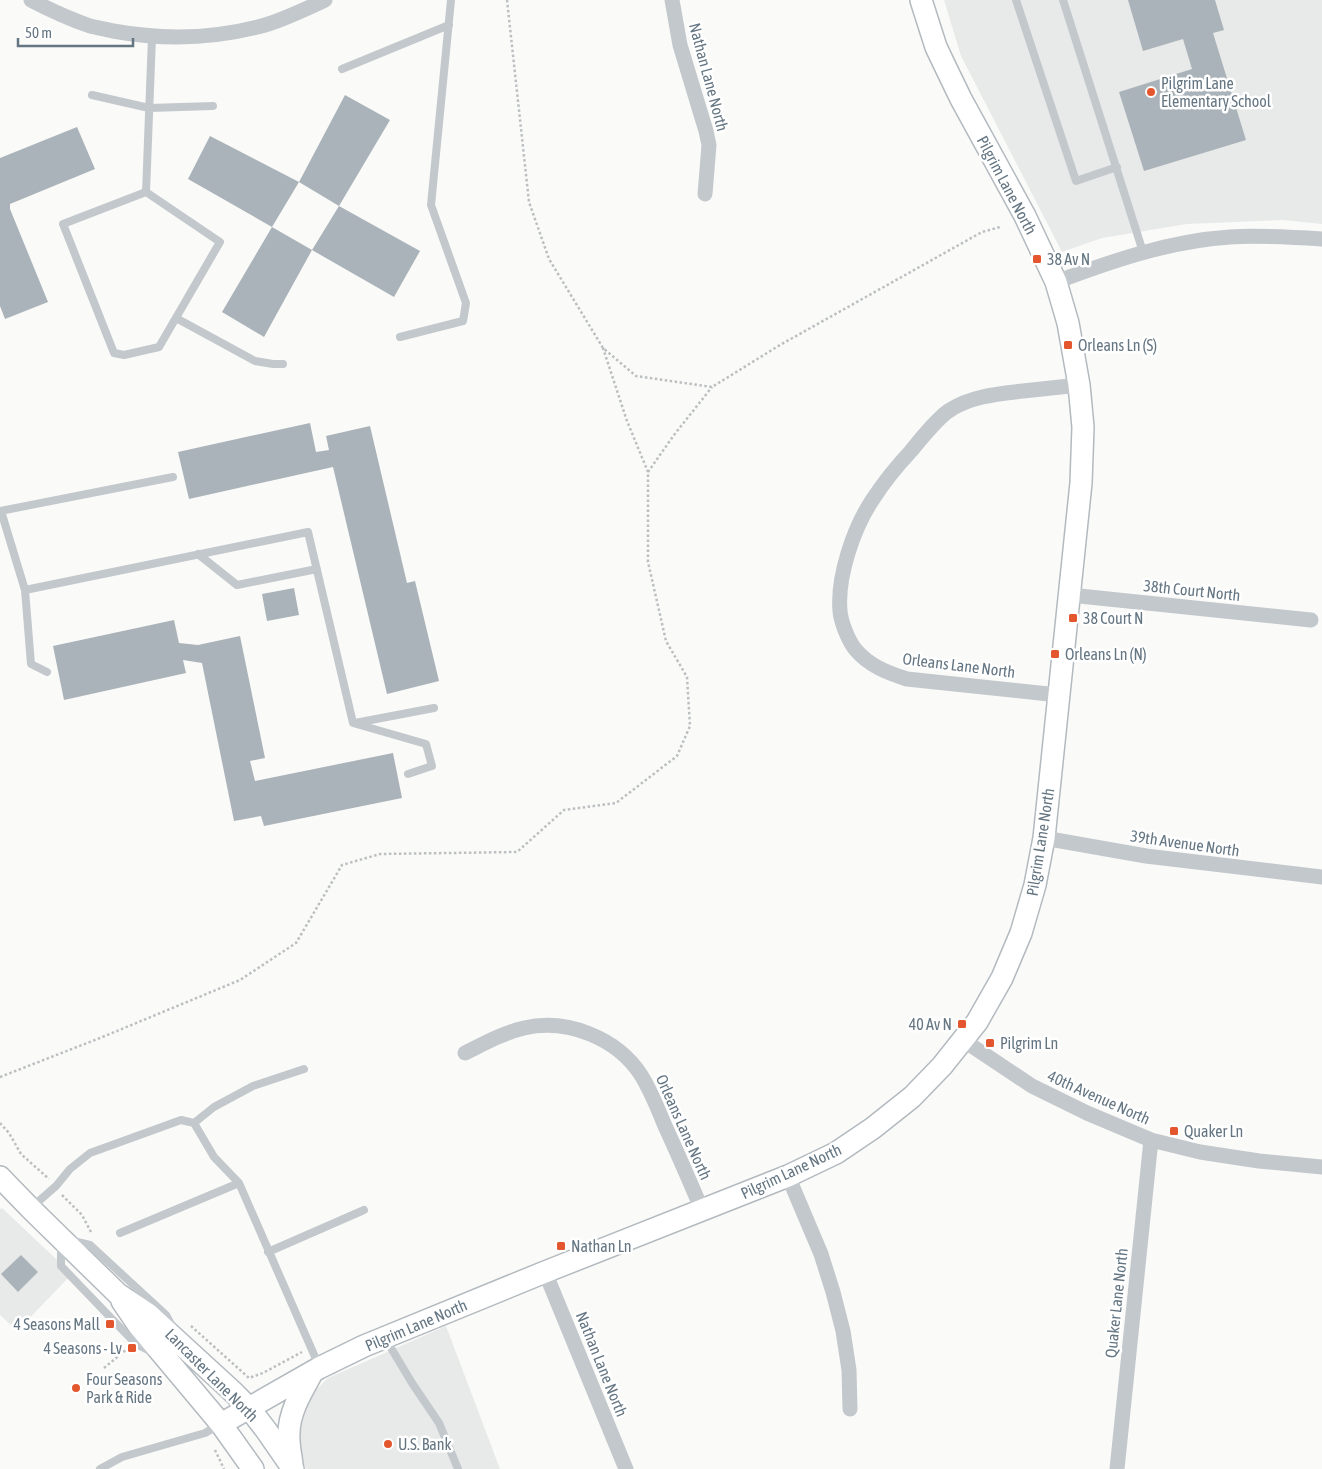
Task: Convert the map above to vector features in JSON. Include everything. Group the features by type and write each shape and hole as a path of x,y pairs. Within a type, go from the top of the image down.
{"street":[{"path":"31,0 51,11 92,26 152,37 225,34 265,24 325,0"},
{"name":"Nathan Lane North","path":"672,0 680,45 709,145 705,194"},
{"name":"Pilgrim Lane North","path":"221,1424 316,1370 384,1338 788,1176 836,1153 873,1128 912,1097 942,1066 977,1022 1002,978 1021,933 1036,885 1044,838 1081,483 1084,427 1080,385 1068,323 1056,282 1025,216 946,68 936,47 921,0"},
{"path":"1056,282 1143,252 1182,244 1229,237 1279,236 1322,239"},
{"name":"Orleans Lane North","path":"1058,695 908,678 887,673 870,663 855,649 846,631 840,612 840,592 846,559 857,528 872,499 892,473 948,410 969,400 992,395 1080,385"},
{"name":"38th Court North","path":"1070,595 1311,620"},
{"name":"39th Avenue North","path":"1044,838 1146,856 1322,876"},
{"name":"Orleans Lane North","path":"465,1053 502,1034 526,1027 553,1025 577,1028 601,1039 623,1054 640,1073 653,1096 702,1210"},
{"name":"40th Avenue North","path":"964,1040 1032,1086 1087,1113 1151,1140 1217,1155 1322,1167"},
{"name":"Quaker Lane North","path":"1116,1469 1151,1140"},
{"path":"788,1176 821,1254 833,1292 843,1331 850,1409"},
{"name":"Lancaster Lane North","path":"0,1177 118,1294 148,1314 249,1408 293,1468"},
{"name":"Nathan Lane North","path":"545,1272 626,1469"},
{"name":"Lancaster Lane North","path":"118,1294 138,1326 221,1424 253,1469"},
{"path":"293,1468 288,1431 290,1422 300,1395 316,1370"}],"lane":[{"path":"400,337 462,321 466,303 431,205 451,0"},
{"path":"1016,0 1076,181 1117,167"},
{"path":"1063,0 1143,252"},
{"path":"342,69 449,25"},
{"path":"146,192 152,37"},
{"path":"92,95 149,108 213,106"},
{"path":"146,192 220,242 159,347 124,355 114,353 63,224 146,192"},
{"path":"176,318 255,361 283,364"},
{"path":"47,672 31,664 25,590 0,511 173,478"},
{"path":"25,590 308,532 353,723"},
{"path":"198,554 237,584 317,570"},
{"path":"353,723 434,708"},
{"path":"353,723 426,744 432,766 408,774"},
{"path":"194,1124 214,1107 253,1086 304,1069"},
{"path":"31,1209 56,1186 70,1169 90,1153 182,1120 194,1124 214,1157 238,1183 310,1348 316,1370"},
{"path":"120,1233 238,1183"},
{"path":"268,1252 364,1210"},
{"path":"167,1360 136,1344 61,1266 62,1239 90,1245 166,1315 186,1348"},
{"path":"384,1338 439,1423 458,1469"},
{"path":"100,1469 122,1457 205,1433 221,1424"}],"path":[{"path":"0,1077 240,980 296,943 342,865 380,854 517,852 564,810 616,803 677,756 690,726 687,677 666,641 648,562 648,472 627,421 603,348 549,259 529,202 507,0"},
{"path":"648,472 712,386 780,345 982,232 1000,227"},
{"path":"603,348 636,376 712,386"},
{"path":"0,1122 21,1154 56,1186 82,1215 94,1237"},
{"path":"186,1322 249,1378 310,1348"},
{"path":"104,1368 128,1348"}],"shaded area":[{"name":"Pilgrim Lane Elementary School","path":"944,0 1322,0 1322,224 1283,220 1187,224 1102,238 1062,252 961,56"},
{"path":"2,1208 72,1274 17,1331 0,1315 0,1209"},
{"path":"446,1326 500,1469 306,1469 296,1452 303,1403 328,1378"}],"building":[{"path":"1128,0 1215,0 1224,30 1213,33 1246,140 1144,171 1119,92 1192,69 1183,39 1143,51"},
{"path":"345,95 390,120 339,206 299,182"},
{"path":"77,127 95,169 10,204 10,209 48,302 5,319 0,306 0,158"},
{"path":"210,136 299,182 272,227 188,179"},
{"path":"339,206 420,251 394,297 312,250"},
{"path":"272,227 312,250 264,337 222,312"},
{"path":"310,423 316,452 329,450 326,436 370,426 407,583 415,581 439,681 387,694 333,467 189,499 178,452"},
{"path":"294,588 299,615 267,621 262,594"},
{"path":"174,620 179,643 198,645 240,636 265,758 250,761 255,781 393,753 402,798 264,826 261,816 234,821 202,663 183,660 186,673 64,700 53,646"},
{"path":"21,1255 38,1272 18,1292 1,1274"}],"place":[{"name":"Pilgrim Lane Elementary School","path":"1151,92"},
{"name":"38 Av N","path":"1037,259"},
{"name":"Orleans Ln (S)","path":"1068,345"},
{"name":"38 Court N","path":"1073,618"},
{"name":"Orleans Ln (N)","path":"1055,654"},
{"name":"40 Av N","path":"962,1024"},
{"name":"Pilgrim Ln","path":"990,1043"},
{"name":"Quaker Ln","path":"1174,1131"},
{"name":"Nathan Ln","path":"561,1246"},
{"name":"4 Seasons Mall","path":"110,1324"},
{"name":"4 Seasons - Lv","path":"132,1348"},
{"name":"Four Seasons Park & Ride","path":"76,1388"},
{"name":"U.S. Bank","path":"388,1444"}]}
